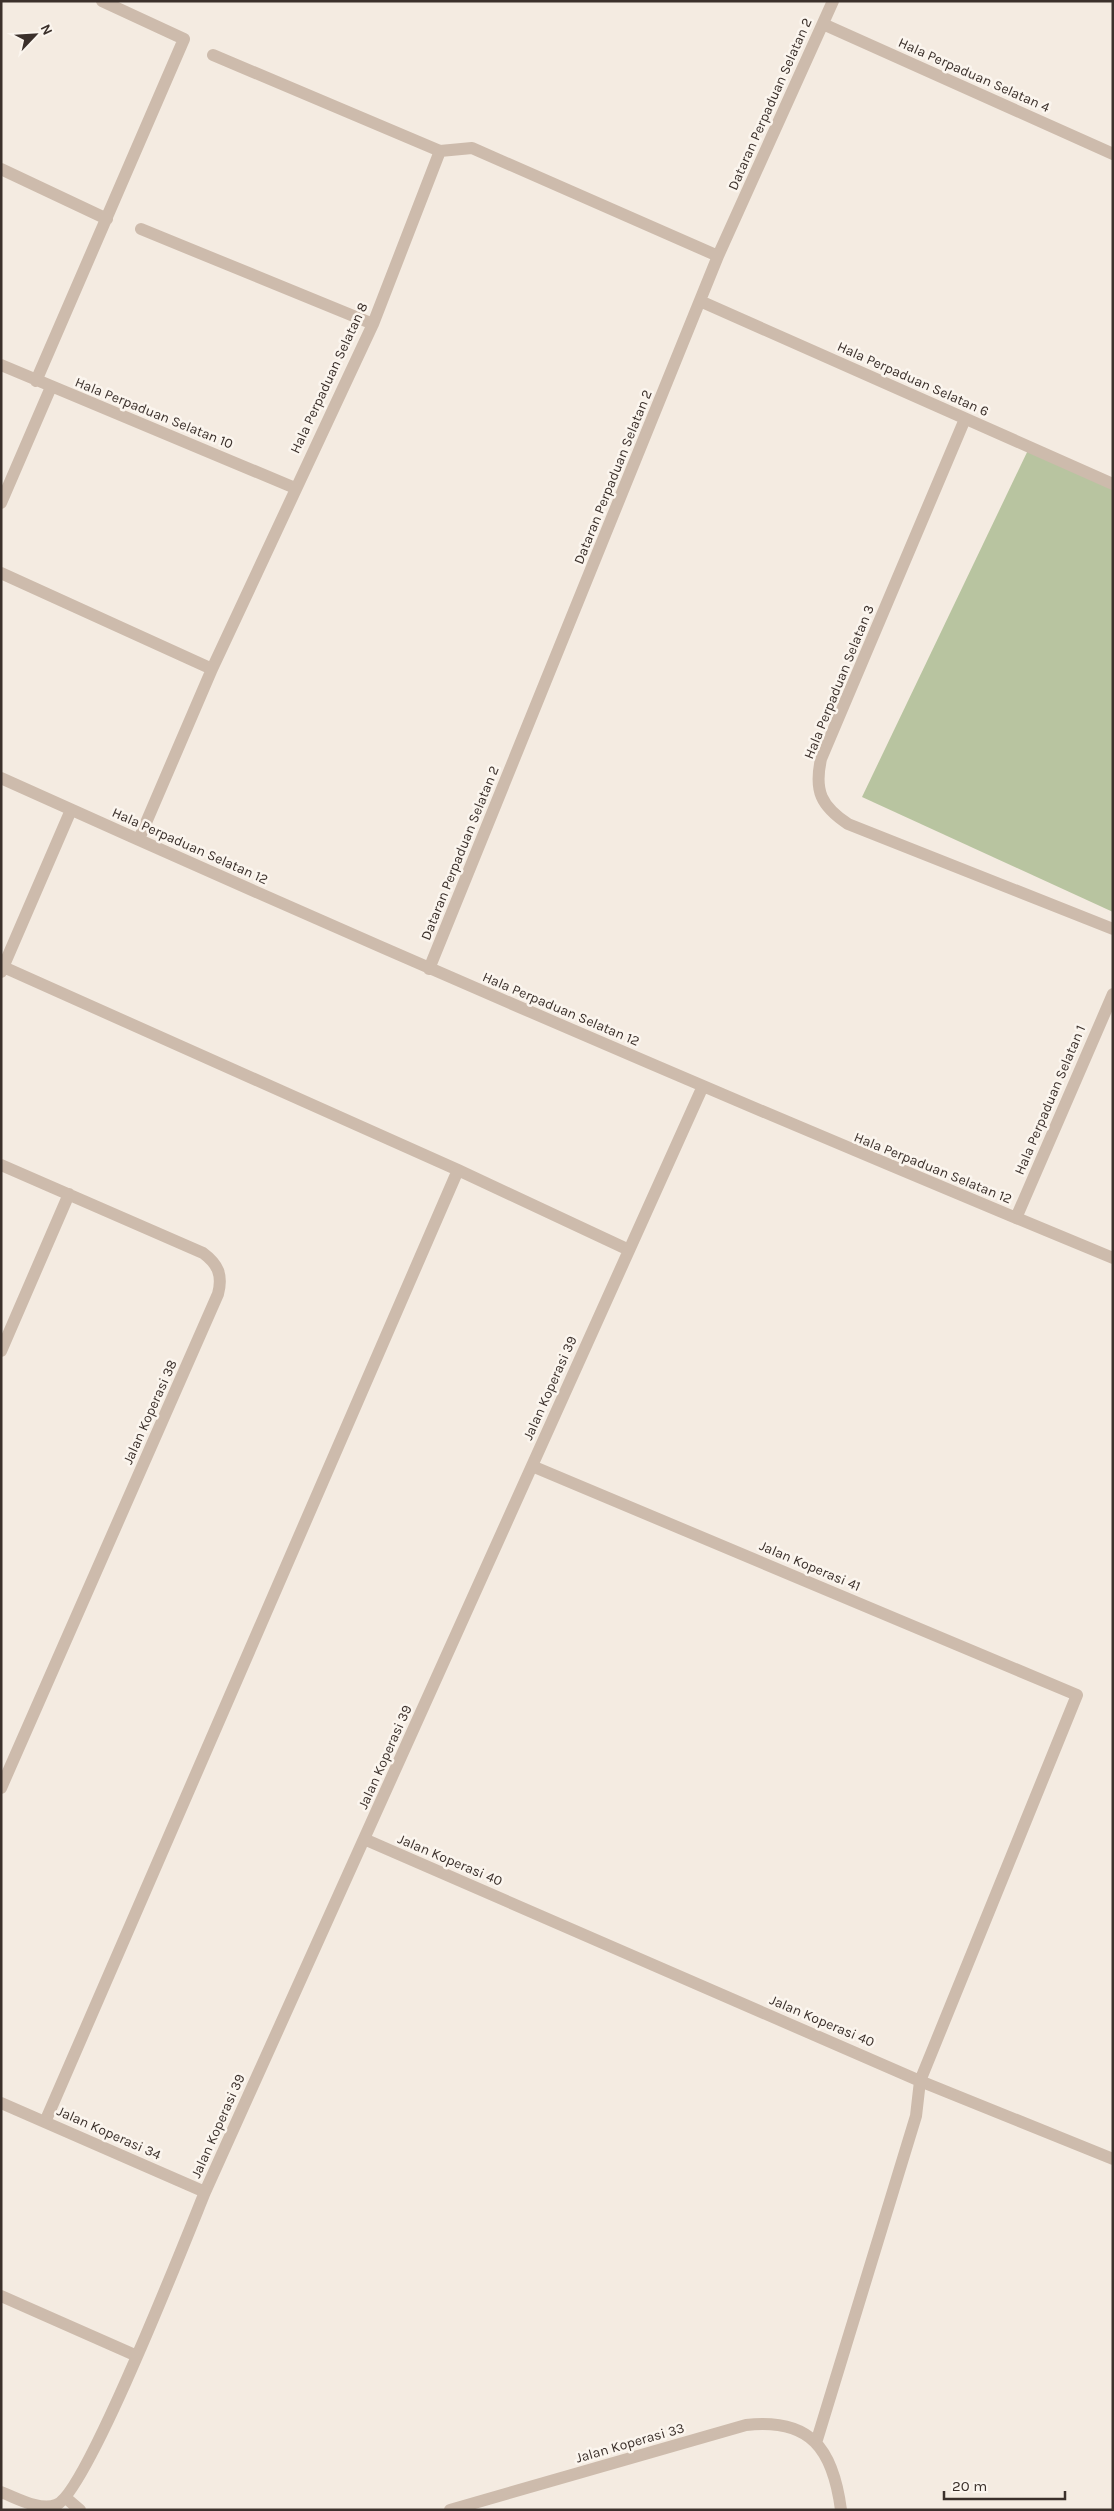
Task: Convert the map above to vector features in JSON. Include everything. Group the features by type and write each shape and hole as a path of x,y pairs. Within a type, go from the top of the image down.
{"street":[{"path":"36,381 184,39 102,1"},
{"name":"Dataran Perpaduan Selatan 2","path":"429,969 718,256 833,1"},
{"name":"Hala Perpaduan Selatan 4","path":"822,24 1113,154"},
{"path":"214,55 440,151 472,148 718,256"},
{"name":"Hala Perpaduan Selatan 8","path":"140,839 212,669 373,324 440,151"},
{"path":"1,169 107,219"},
{"path":"142,229 373,324"},
{"name":"Hala Perpaduan Selatan 6","path":"700,301 1113,484"},
{"name":"Hala Perpaduan Selatan 10","path":"1,365 295,488"},
{"path":"1,502 51,387"},
{"name":"Hala Perpaduan Selatan 3","path":"965,419 821,759 816,778 821,797 831,813 848,824 1113,929"},
{"path":"1,573 212,669"},
{"name":"Hala Perpaduan Selatan 12","path":"1,778 429,969 1113,1258"},
{"path":"71,810 2,968 458,1170 629,1250"},
{"name":"Hala Perpaduan Selatan 1","path":"1016,1218 1113,994"},
{"name":"Jalan Koperasi 39","path":"66,2498 97,2442 137,2356 205,2192 703,1086"},
{"name":"Jalan Koperasi 38","path":"1,1165 202,1253 212,1260 219,1270 221,1282 214,1303 1,1788"},
{"path":"45,2122 458,1170"},
{"path":"1,1351 69,1194"},
{"name":"Jalan Koperasi 41","path":"532,1466 1077,1695 920,2081"},
{"name":"Jalan Koperasi 40","path":"364,1839 920,2081 1113,2159"},
{"path":"816,2442 916,2116 920,2081"},
{"name":"Jalan Koperasi 34","path":"1,2103 205,2192"},
{"path":"1,2296 137,2356"},
{"name":"Jalan Koperasi 33","path":"450,2510 746,2425 771,2422 795,2428 816,2442 831,2462 838,2486 841,2510"},
{"path":"1,2492 45,2506 56,2505 66,2498 80,2510"}],"green space":[{"path":"1030,446 1113,486 1113,912 862,797"}]}
